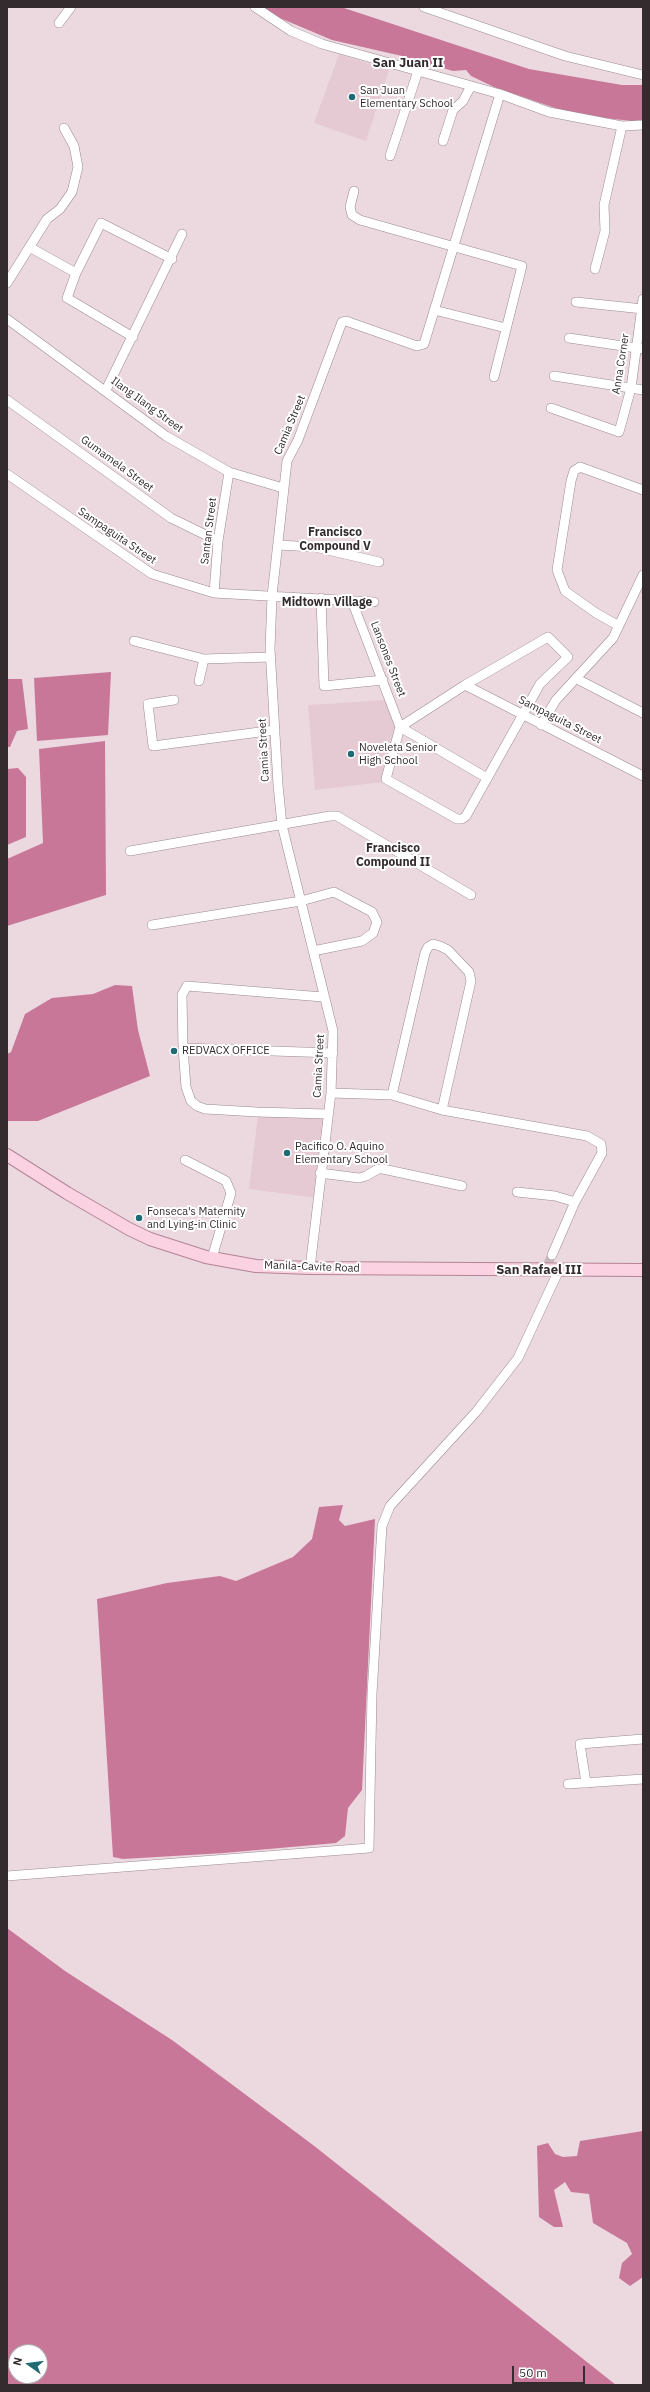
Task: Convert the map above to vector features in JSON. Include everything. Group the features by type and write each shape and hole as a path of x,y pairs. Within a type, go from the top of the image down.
{"main road":[{"name":"Manila-Cavite Road","path":"7,1155 67,1193 129,1229 177,1249 212,1258 256,1266 310,1268 643,1270"}],"street":[{"path":"59,23 71,7"},
{"path":"255,7 291,31 322,44 500,94 549,112 622,126 643,125"},
{"path":"424,7 564,56 643,75"},
{"path":"390,156 418,72"},
{"path":"443,141 453,110 463,101 471,86"},
{"path":"500,94 434,310 506,328"},
{"path":"596,269 606,225 604,205 622,126"},
{"path":"7,283 31,248 47,219 60,209 72,192 78,167 74,146 64,128"},
{"path":"354,191 350,207 352,215 360,220 522,266 494,377"},
{"path":"133,337 67,298 76,273 101,223 172,259"},
{"path":"106,390 172,259 182,234"},
{"path":"31,248 76,273"},
{"name":"Anna Corner","path":"551,408 619,432 640,348 643,299"},
{"path":"576,302 642,309"},
{"name":"Camia Street","path":"310,1268 320,1173 331,1093 333,1031 323,997 282,825 278,786 271,657 272,596 283,488 287,461 298,440 342,322 346,321 417,346 424,344 434,310"},
{"name":"Ilang Ilang Street","path":"7,319 106,390 166,436 229,472 283,488"},
{"path":"569,338 640,348"},
{"path":"554,376 643,390"},
{"name":"Gumamela Street","path":"7,400 171,518 218,541"},
{"path":"619,626 596,613 565,591 557,570 571,481 574,471 580,467 643,490"},
{"name":"Santan Street","path":"214,593 218,541 229,472"},
{"name":"Sampaguita Street","path":"7,474 152,574 214,593 374,602"},
{"path":"278,546 315,547 379,562"},
{"path":"541,725 556,700 577,679 613,638 643,575"},
{"path":"321,598 324,686 383,680"},
{"name":"Lansones Street","path":"352,601 400,727"},
{"path":"548,637 568,657 540,684 466,816 462,819 457,818 386,779 400,727 465,685 548,637"},
{"path":"134,641 204,659 271,657"},
{"path":"199,682 204,659"},
{"path":"577,679 643,713"},
{"name":"Sampaguita Street","path":"465,685 643,776"},
{"path":"174,700 148,704 153,746 275,730"},
{"path":"400,727 487,778"},
{"path":"130,851 337,816 471,895"},
{"path":"152,925 301,901 334,892 372,912 377,922 374,933 362,941 313,951"},
{"path":"392,1095 425,953 428,947 433,944 440,946 448,950 469,972 471,981 442,1110"},
{"path":"323,997 187,986 182,995 183,1048 186,1087 191,1101 197,1106 205,1109 328,1114"},
{"path":"183,1048 333,1053"},
{"path":"331,1093 392,1095 442,1110 587,1136 601,1144 602,1153 575,1202 552,1255"},
{"path":"185,1160 226,1181 231,1193 212,1258"},
{"path":"320,1173 359,1178 378,1169 383,1169 462,1186"},
{"path":"517,1192 555,1196 575,1202"},
{"path":"7,1876 369,1848 372,1694 382,1526 390,1506 476,1412 518,1358 559,1270"},
{"path":"586,1783 580,1744 643,1739"},
{"path":"568,1784 643,1779"}],"shaded area":[{"path":"261,7 341,7 529,69 622,85 643,85 643,120 632,121 585,116 555,108 494,87 471,76 466,70 453,71 402,56 332,40 268,13"},
{"name":"San Juan Elementary School","path":"339,54 389,70 366,141 314,123"},
{"path":"111,672 108,735 37,741 34,678"},
{"path":"7,679 22,679 28,729 17,731 10,747 7,747"},
{"name":"Noveleta Senior High School","path":"387,700 396,726 383,782 315,790 308,705"},
{"path":"105,741 106,895 7,926 7,859 43,843 39,749"},
{"path":"18,768 26,777 26,837 7,845 7,769"},
{"path":"115,985 132,986 138,1030 150,1076 38,1121 7,1121 7,1054 11,1052 25,1014 52,998 93,994"},
{"name":"Pacifico O. Aquino Elementary School","path":"258,1115 324,1117 317,1198 249,1189"},
{"path":"343,1505 339,1520 345,1526 375,1519 362,1790 348,1808 345,1836 336,1843 224,1853 123,1859 113,1857 97,1599 167,1583 220,1576 236,1581 293,1557 312,1539 319,1507"},
{"path":"7,1928 65,1971 172,2040 313,2145 616,2385 7,2385"},
{"path":"643,2131 643,2277 630,2286 619,2278 622,2263 632,2254 627,2243 593,2223 589,2194 571,2192 565,2182 554,2190 563,2227 554,2227 539,2217 537,2146 548,2143 555,2154 563,2157 577,2156 580,2141"}],"tunnel":[{"path":"547,1266 552,1255"}],"place":[{"name":"San Juan Elementary School","path":"352,97"},
{"name":"Noveleta Senior High School","path":"351,754"},
{"name":"REDVACX OFFICE","path":"174,1051"},
{"name":"Pacifico O. Aquino Elementary School","path":"287,1153"},
{"name":"Fonseca's Maternity and Lying-in Clinic","path":"139,1218"}],"district":[{"name":"San Juan II","path":"408,63"},
{"name":"Francisco Compound V","path":"335,540"},
{"name":"Midtown Village","path":"327,603"},
{"name":"Francisco Compound II","path":"393,856"},
{"name":"San Rafael III","path":"539,1270"}]}
